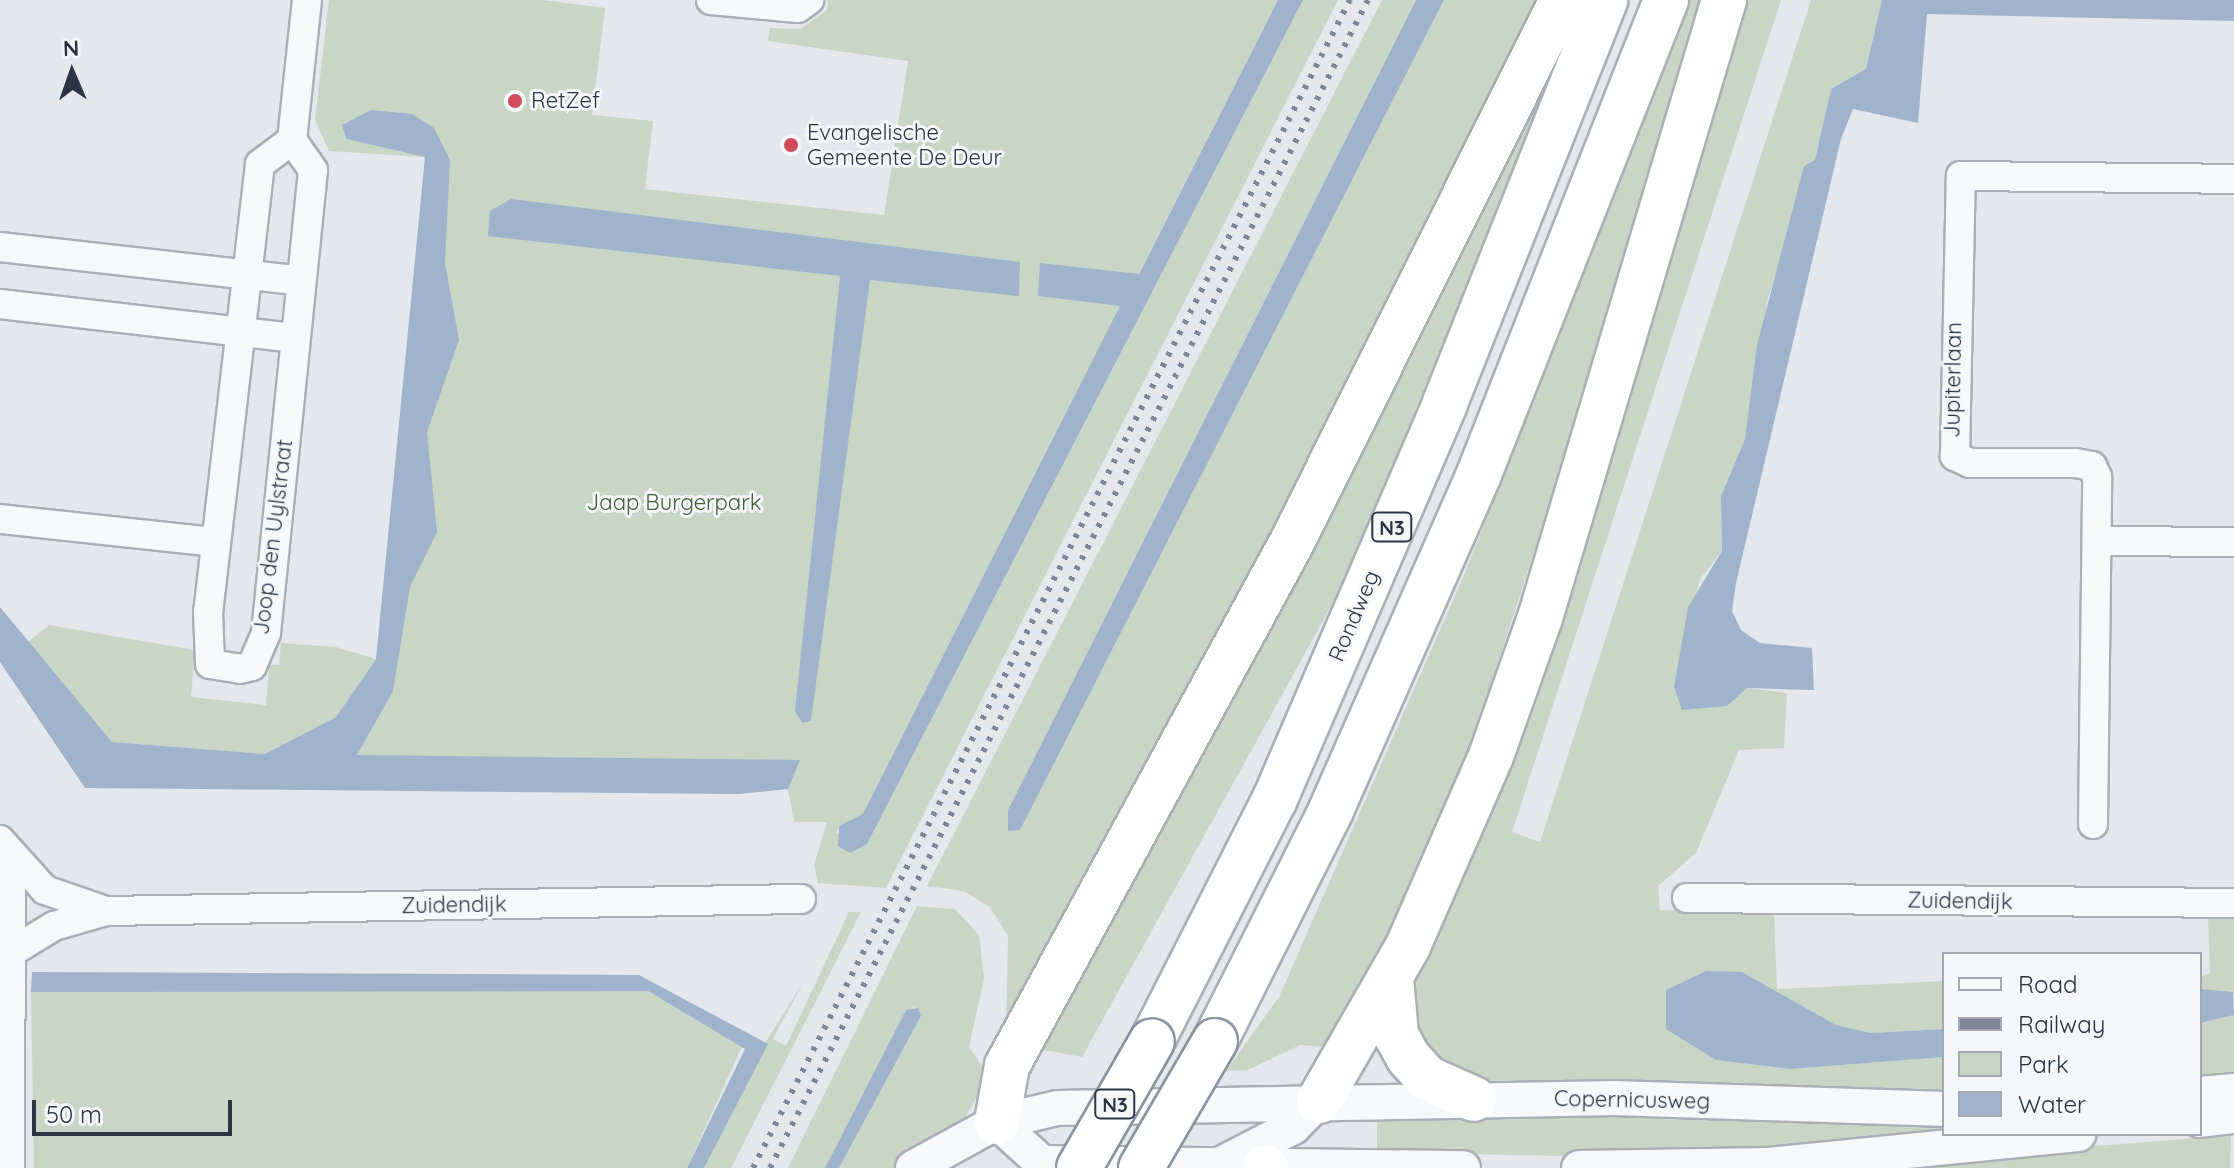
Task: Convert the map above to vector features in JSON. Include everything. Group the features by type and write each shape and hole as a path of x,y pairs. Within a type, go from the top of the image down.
{"highway":[{"path":"997,1122 1007,1066 1292,542 1562,0"},
{"name":"Rondweg","path":"1045,1166 1152,1041 1281,787 1605,0"},
{"name":"N3","path":"1141,1168 1215,1041 1331,810 1479,474 1666,0"},
{"path":"1319,1101 1391,978 1450,856 1540,618 1724,0"},
{"path":"1391,978 1396,1035 1416,1068 1474,1099"}],"street":[{"path":"292,140 307,0"},
{"path":"711,0 804,4"},
{"name":"Joop den Uylstraat","path":"292,140 313,170 266,633 252,666 240,669 210,664 216,542 244,275 260,164 292,140"},
{"name":"Jupiterlaan","path":"2093,824 2098,541 2092,466 1970,463 1950,444 1961,176 2234,179"},
{"path":"0,247 301,281"},
{"path":"0,304 295,338"},
{"path":"0,519 216,542"},
{"path":"2098,541 2234,542"},
{"name":"Zuidendijk","path":"5,848 45,890 106,911"},
{"name":"Zuidendijk","path":"5,848 6,940 106,911 801,899"},
{"name":"Zuidendijk","path":"1687,898 2234,903"},
{"path":"6,940 10,1168"},
{"path":"2215,1115 2234,1091"},
{"name":"Copernicusweg","path":"913,1168 997,1122 1057,1108 1474,1099 1942,1109"},
{"path":"1262,1160 1319,1101"},
{"name":"Copernicusweg","path":"1201,1105 1235,1123 1262,1160"},
{"path":"997,1122 1045,1166 1262,1160 1463,1168"},
{"path":"1579,1168 1768,1165 2058,1136"}],"green space":[{"name":"Jaap Burgerpark","path":"329,0 543,0 605,8 592,115 653,121 645,189 884,215 908,61 768,41 770,28 800,29 827,10 828,0 1278,0 863,815 839,826 836,833 867,844 1303,0 1338,0 886,888 818,883 814,865 827,822 794,822 785,773 328,763 381,674 450,160 350,121 342,125 346,139 425,157 329,151 315,120"},
{"path":"1382,0 1416,0 1008,810 1008,831 1020,829 1444,0 1538,0 1279,530 1006,1033 1008,936 990,907 963,891 927,886"},
{"path":"1581,0 1351,570 1082,1057 1038,1049"},
{"path":"1690,0 1714,0 1446,822 1338,1048 1300,1045 1248,1070 1226,1071 1279,997 1464,575"},
{"path":"1741,0 1781,0 1512,832 1540,842 1811,0 1882,0 1866,70 1831,89 1815,160 1804,166 1789,242 1768,297 1745,439 1721,496 1722,551 1700,579 1674,687 1727,706 1747,688 1787,693 1784,748 1739,750 1696,853 1658,886 1660,910 1774,912 1777,989 1942,981 1942,1029 1871,1033 1836,1025 1742,972 1716,1060 1790,1069 1942,1057 1942,1094 1462,1084 1426,1057 1406,1003"},
{"path":"49,625 195,650 191,697 266,705 269,665 279,665 281,643 336,647 376,659 336,717 265,754 112,742 28,642"},
{"path":"917,906 955,909 979,935 984,979 969,1047 989,1076 958,1130 897,1168 839,1168 921,1016 914,1006 825,1168 788,1168"},
{"path":"849,912 861,912 731,1168 704,1168 767,1040 804,981 773,1039 786,1046"},
{"path":"2208,917 2234,917 2234,994 2202,989 2202,976 2210,973"},
{"path":"517,987 648,991 743,1044 687,1168 34,1168 31,992"},
{"path":"2234,1015 2234,1075 2202,1078 2202,1023"},
{"path":"1942,1113 1942,1134 1645,1158 1377,1152 1377,1116"},
{"path":"2231,1134 2230,1168 1819,1168 2184,1139"}],"water":[{"path":"1278,0 1303,0 867,844 850,853 838,846 839,826 863,814 1120,306 1038,296 1040,263 1139,274"},
{"path":"1416,0 1444,0 1020,830 1008,831 1008,810"},
{"path":"1882,0 2234,0 2234,21 1927,14 1918,123 1853,109 1841,139 1736,583 1732,611 1741,630 1760,643 1812,648 1814,690 1747,688 1727,706 1682,710 1674,687 1688,607 1722,551 1721,496 1745,439 1757,345 1804,166 1815,160 1831,89 1866,69"},
{"path":"371,110 412,114 434,128 450,160 445,263 459,340 427,432 437,532 410,587 393,691 357,755 800,760 788,789 739,794 85,788 0,662 0,607 112,742 265,754 336,717 376,659 425,157 346,139 342,125"},
{"path":"511,199 1020,262 1019,296 870,280 811,721 802,723 795,711 840,276 488,236 490,211"},
{"path":"1706,971 1742,972 1836,1025 1871,1033 1942,1029 1942,1057 1790,1069 1716,1060 1666,1029 1666,990"},
{"path":"32,972 639,975 768,1044 704,1168 687,1168 745,1049 648,991 31,992"},
{"path":"2202,989 2233,992 2234,1015 2202,1023"},
{"path":"918,1008 921,1016 839,1168 825,1168 906,1010"}],"railway":[{"path":"753,1168 1350,0"},
{"path":"770,1168 1368,0"}],"place":[{"name":"RetZef","path":"515,101"},
{"name":"Evangelische Gemeente De Deur","path":"791,145"}]}
